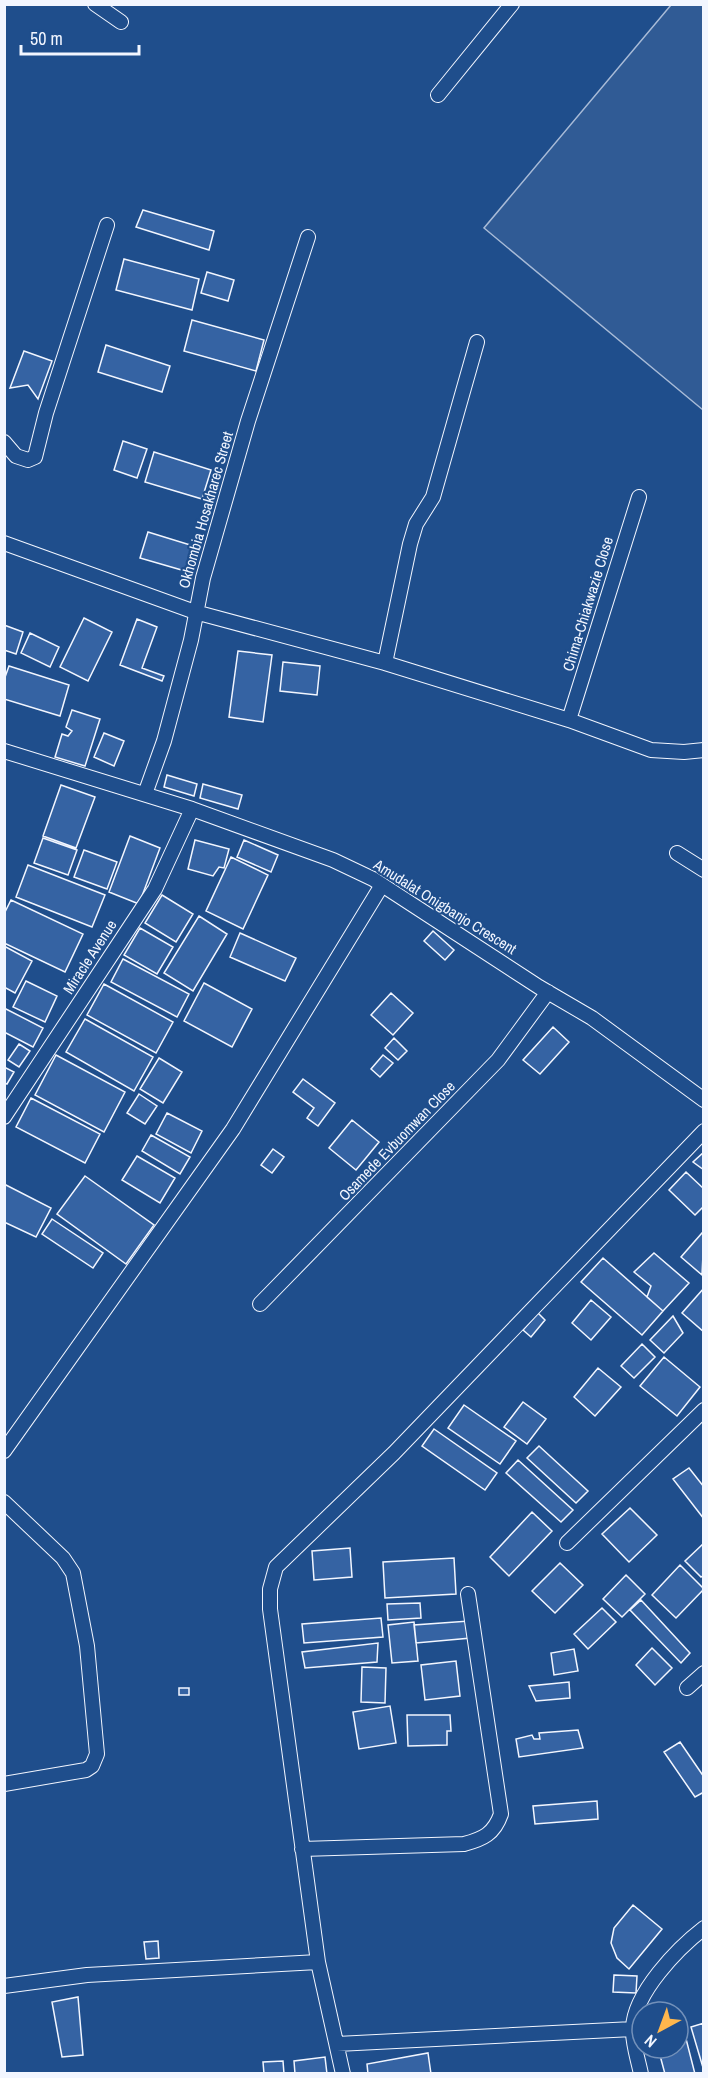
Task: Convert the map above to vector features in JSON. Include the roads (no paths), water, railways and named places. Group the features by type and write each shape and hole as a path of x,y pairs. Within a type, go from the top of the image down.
{"street":[{"path":"95,4 120,22"},
{"path":"438,94 512,4"},
{"path":"4,442 16,456 28,460 35,457 46,413 107,225"},
{"name":"Okhombia Hosakharec Street","path":"146,794 164,741 191,640 195,612 248,421 308,237"},
{"path":"385,663 410,544 416,524 433,497 477,342"},
{"name":"Chima-Chiakwazie Close","path":"569,720 639,497"},
{"path":"4,543 195,612 385,663 569,720 651,750 684,752 704,750"},
{"name":"Amudalat Onigbanjo Crescent","path":"4,751 192,808 333,860 382,885 592,1018 704,1100"},
{"name":"Miracle Avenue","path":"4,1117 154,889 192,808"},
{"path":"677,853 704,870"},
{"path":"4,1451 233,1129 382,885"},
{"name":"Osamede Evbuomwan Close","path":"260,1304 498,1060 548,992"},
{"path":"343,2073 318,1962 270,1609 270,1590 276,1567 394,1453 704,1131"},
{"path":"567,1543 704,1410"},
{"path":"4,1502 63,1558 73,1573 87,1646 97,1754 92,1766 86,1770 4,1785"},
{"path":"302,1849 464,1844 485,1839 497,1826 501,1814 468,1594"},
{"path":"687,1688 704,1673"},
{"path":"641,2000 680,1947 704,1928"},
{"path":"4,1986 87,1975 318,1962"},
{"path":"337,2044 630,2030"}]}
